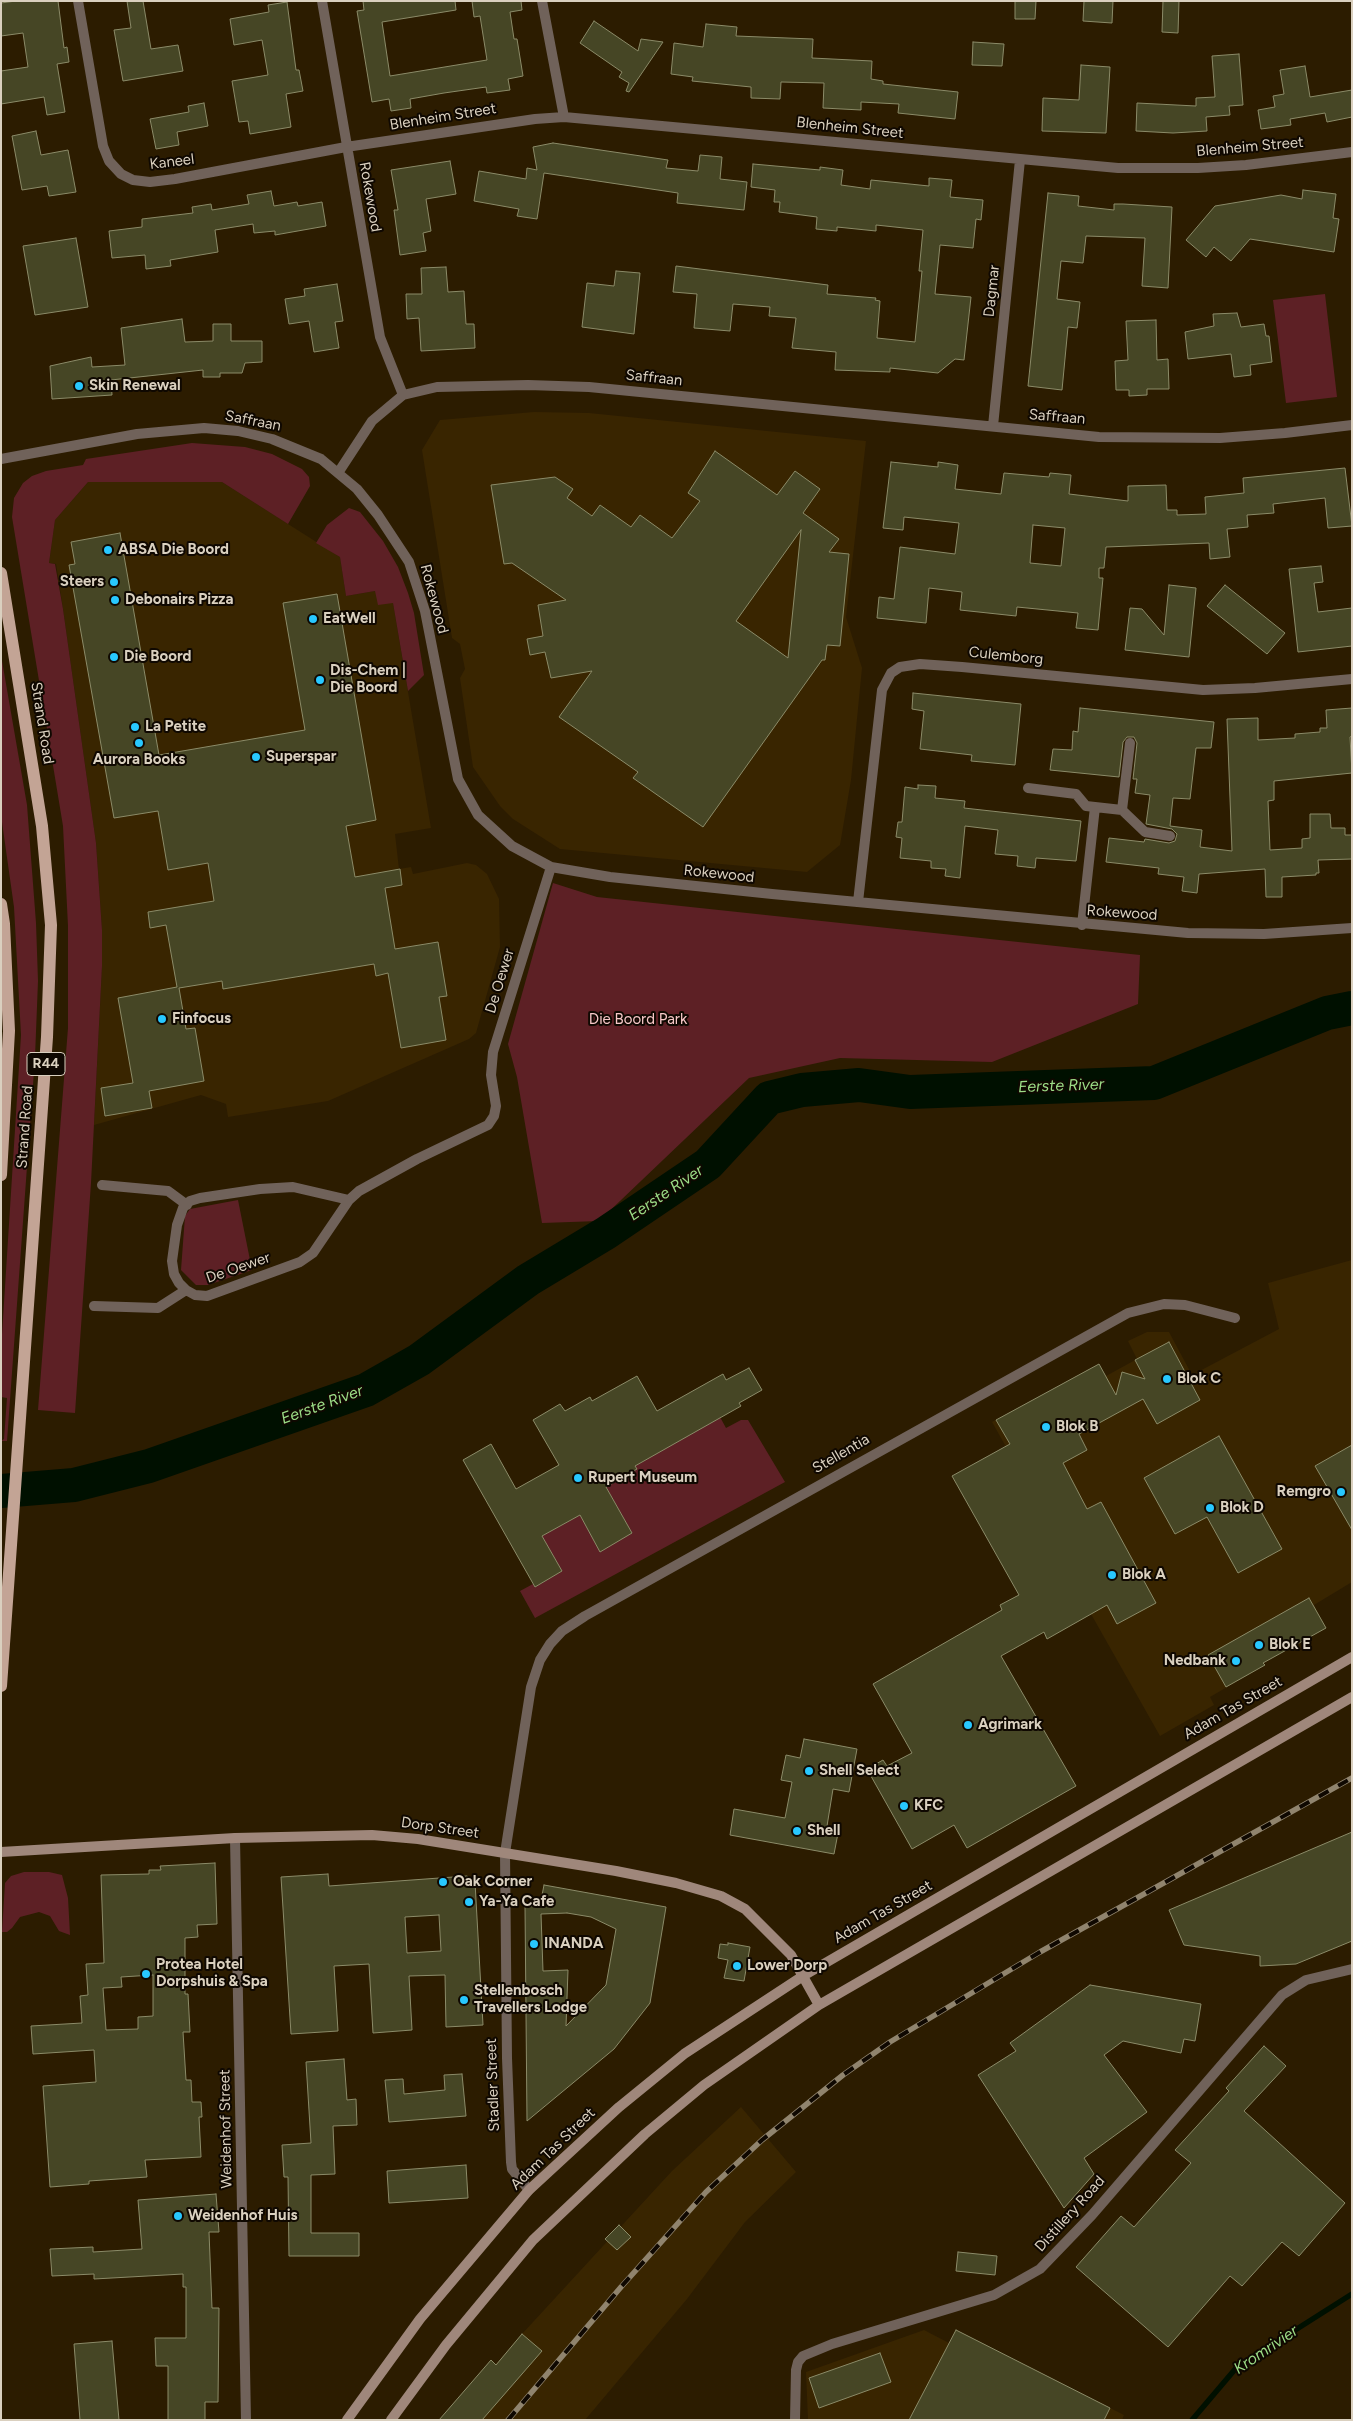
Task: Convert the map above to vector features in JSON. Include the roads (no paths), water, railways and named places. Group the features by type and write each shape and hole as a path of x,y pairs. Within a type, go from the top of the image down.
{"main road":[{"name":"Strand Road","path":"1,573 42,826 51,925 48,1037 1,1686"},
{"name":"Strand Road","path":"1,904 4,924 9,1031 1,1175"},
{"name":"Adam Tas Street","path":"347,2420 420,2319 529,2190 619,2106 684,2054 803,1976 1352,1657"},
{"path":"391,2420 446,2345 533,2240 592,2181 704,2085 819,2005 1352,1697"},
{"name":"Dorp Street","path":"1,1852 235,1838 372,1835 418,1839 616,1870 676,1883 721,1896 744,1909 768,1930 790,1955 819,2005"}],"street":[{"name":"Kaneel","path":"78,1 103,146 109,161 121,174 133,180 150,182 346,147"},
{"name":"Rokewood","path":"322,1 380,337 403,395"},
{"path":"542,1 564,116"},
{"name":"Blenheim Street","path":"346,147 535,118 564,116 1118,168 1198,168 1352,152"},
{"name":"Dagmar","path":"993,426 1020,160"},
{"name":"Saffraan","path":"1,460 136,434 204,428 238,431 272,439 321,459 338,473 372,422 403,395 437,387 589,386 1099,436 1220,438 1352,425"},
{"name":"Rokewood","path":"338,473 378,515 409,562 425,611 458,779 478,816 512,846 551,867 610,877 1082,925 1226,935 1352,928"},
{"name":"Culemborg","path":"858,902 882,690 891,673 900,667 920,664 954,666 1204,690 1255,688 1352,679"},
{"path":"1122,810 1130,743"},
{"path":"1028,788 1076,794 1086,806 1122,810 1145,832 1170,836"},
{"path":"1082,925 1095,807"},
{"name":"De Oewer","path":"186,1290 195,1295 207,1296 300,1262 317,1247 348,1200 370,1184 417,1159 480,1130 494,1116 496,1106 491,1075 493,1052 551,867"},
{"path":"102,1185 168,1191 187,1205"},
{"path":"94,1306 158,1308 186,1290 174,1274 172,1261 177,1225 179,1217 187,1205 200,1198 278,1187 309,1189 348,1200"},
{"name":"Stellentia","path":"505,1853 531,1687 540,1660 550,1644 562,1631 585,1616 1128,1313 1164,1304 1184,1305 1235,1318"},
{"name":"Weidenhof Street","path":"235,1838 246,2420"},
{"name":"Stadler Street","path":"505,1853 507,2058 511,2162 512,2169 529,2190"},
{"name":"Distillery Road","path":"795,2420 796,2370 798,2362 803,2356 841,2341 994,2295 1012,2287 1040,2269 1092,2215 1282,1995 1306,1980 1352,1968"}],"waterway":[{"name":"Eerste River","path":"1,1491 74,1485 149,1466 366,1390 419,1360 528,1280 606,1233 708,1164 769,1098 802,1090 859,1085 910,1092 1154,1083 1327,1013 1352,1008"},
{"name":"Kromrivier","path":"1192,2420 1237,2367 1352,2294"}],"railway":[{"path":"508,2420 621,2287 706,2192 762,2140 843,2075 890,2042 1040,1952 1352,1778"}],"place":[{"name":"Skin Renewal","path":"79,386"},
{"name":"ABSA Die Boord","path":"108,550"},
{"name":"Steers","path":"114,582"},
{"name":"Debonairs Pizza","path":"115,600"},
{"name":"EatWell","path":"313,619"},
{"name":"Die Boord","path":"114,657"},
{"name":"Dis-Chem | Die Boord","path":"320,680"},
{"name":"La Petite","path":"135,727"},
{"name":"Aurora Books","path":"139,743"},
{"name":"Superspar","path":"256,757"},
{"name":"Finfocus","path":"162,1019"},
{"name":"Blok C","path":"1167,1379"},
{"name":"Blok B","path":"1046,1427"},
{"name":"Rupert Museum","path":"578,1478"},
{"name":"Remgro","path":"1341,1492"},
{"name":"Blok D","path":"1210,1508"},
{"name":"Blok A","path":"1112,1575"},
{"name":"Blok E","path":"1259,1645"},
{"name":"Nedbank","path":"1236,1661"},
{"name":"Agrimark","path":"968,1725"},
{"name":"Shell Select","path":"809,1771"},
{"name":"KFC","path":"904,1806"},
{"name":"Shell","path":"797,1831"},
{"name":"Oak Corner","path":"443,1882"},
{"name":"Ya-Ya Cafe","path":"469,1902"},
{"name":"INANDA","path":"534,1944"},
{"name":"Lower Dorp","path":"737,1966"},
{"name":"Protea Hotel Dorpshuis & Spa","path":"146,1974"},
{"name":"Stellenbosch Travellers Lodge","path":"464,2000"},
{"name":"Weidenhof Huis","path":"178,2216"}],"park label":[{"name":"Die Boord Park","path":"638,1020"}]}
